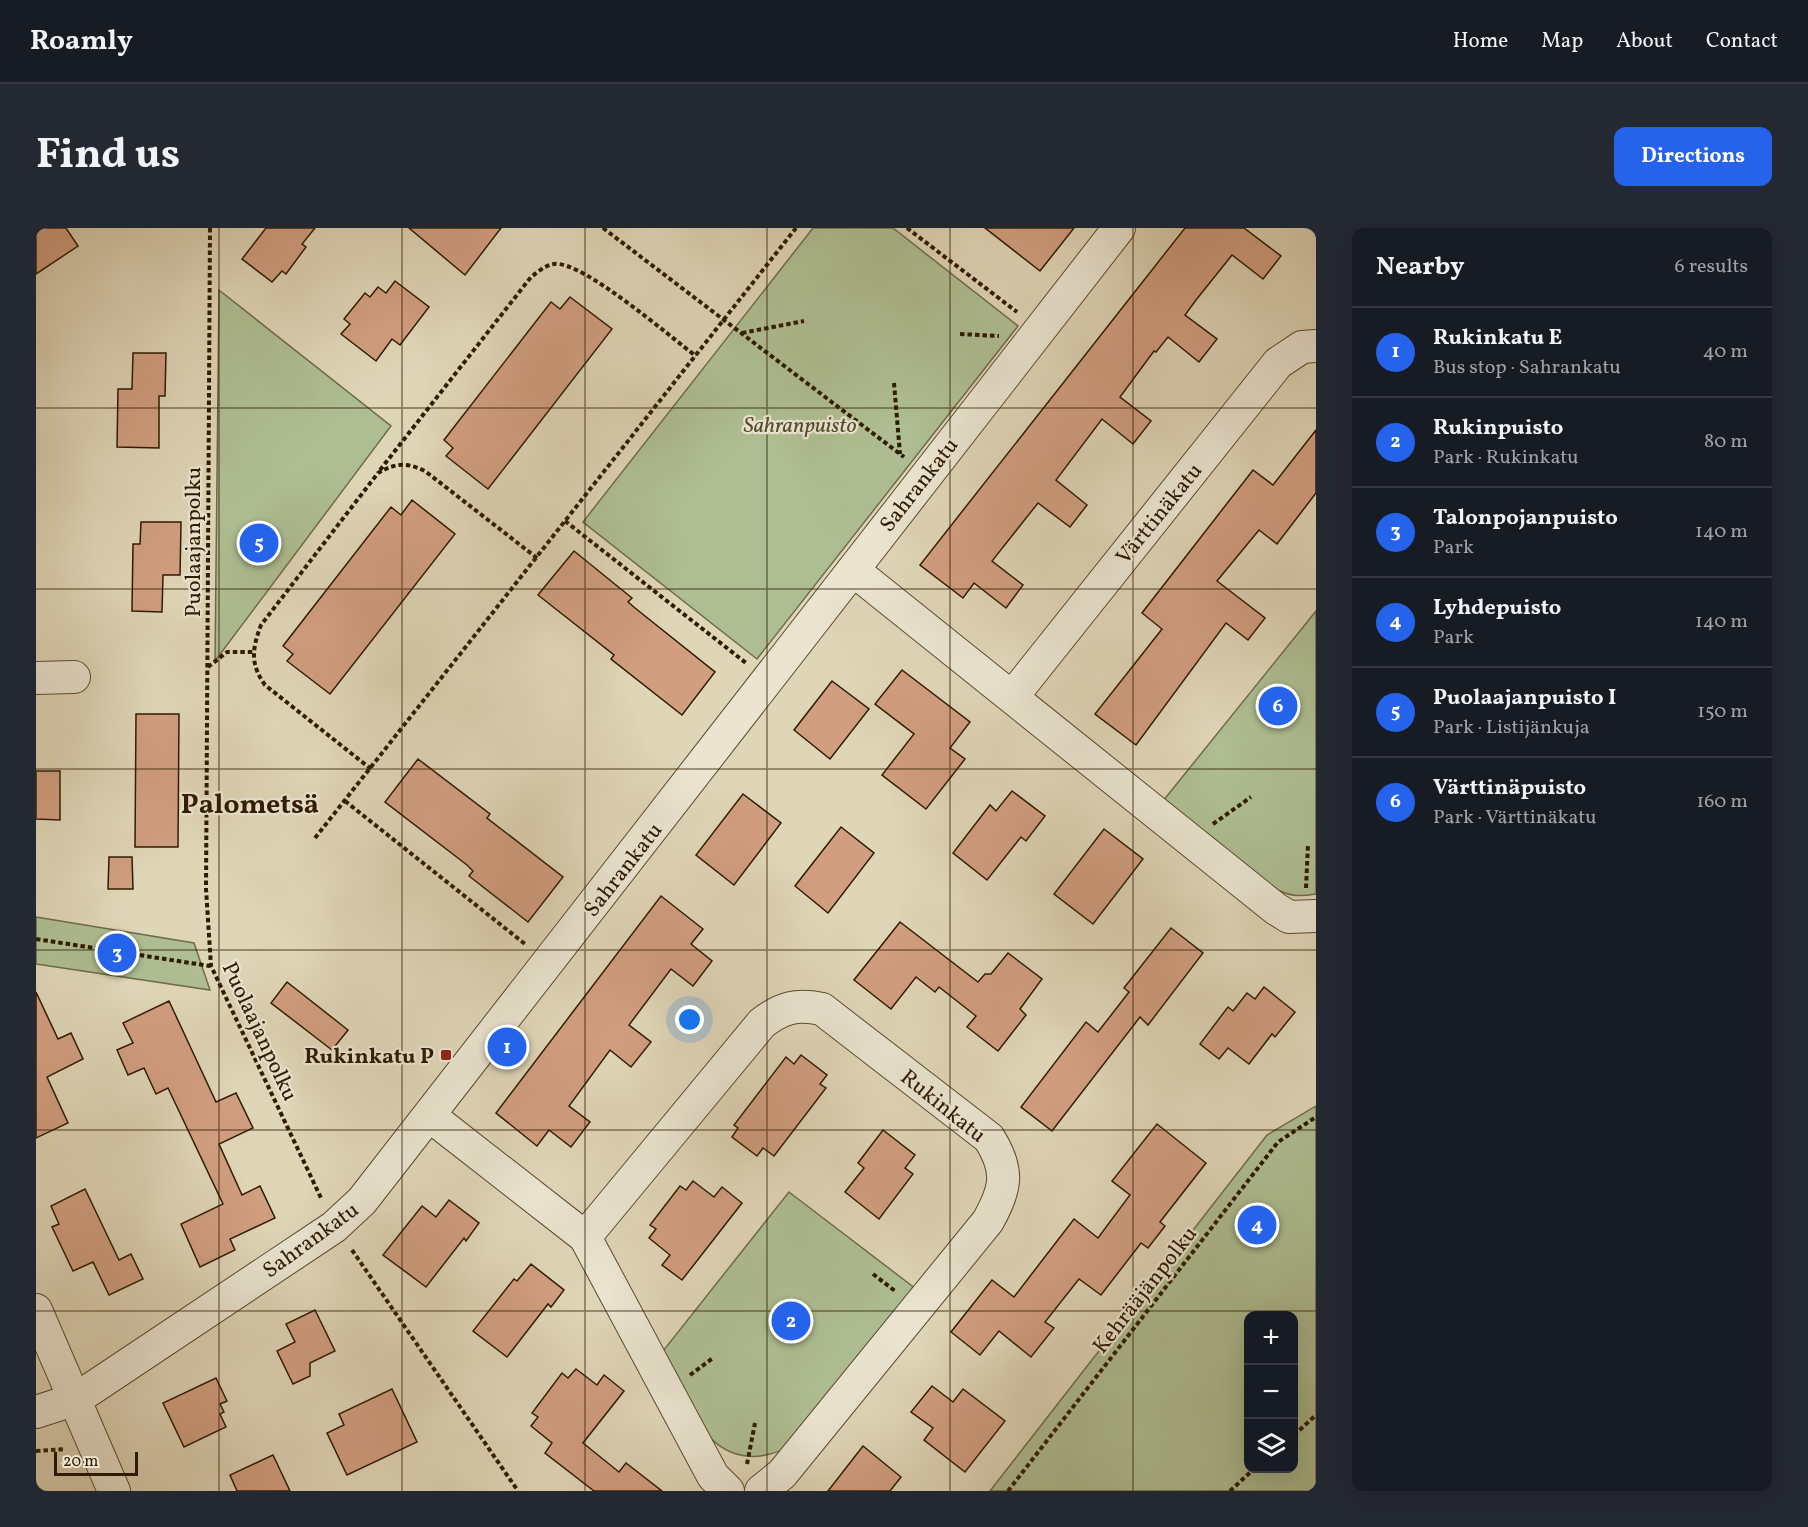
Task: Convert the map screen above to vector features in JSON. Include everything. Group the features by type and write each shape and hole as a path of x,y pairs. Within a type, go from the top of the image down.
{"street":[{"name":"Sahrankatu","path":"36,1412 76,1399 334,1227 362,1201 550,963 926,474 1119,228"},
{"name":"Värttinäkatu","path":"1011,697 1278,363 1302,347 1316,346"},
{"path":"853,570 1276,909 1289,917 1310,917"},
{"path":"36,678 74,677"},
{"name":"Rukinkatu","path":"585,1237 762,1023 777,1012 791,1006 822,1009 989,1138 1002,1164 1005,1182 999,1202 988,1221 782,1474 745,1483"},
{"path":"430,1116 585,1237 713,1476 745,1483"},
{"path":"36,1310 114,1491"}],"path":[{"name":"Puolaajanpolku","path":"210,228 206,889 210,966 334,1227 471,1419 518,1491"},
{"path":"603,228 926,474"},
{"path":"315,838 796,228"},
{"path":"907,228 1039,329"},
{"path":"370,769 265,685 255,671 252,652 261,625 531,278 554,264 566,265 588,275 696,356"},
{"path":"741,333 804,321"},
{"path":"894,383 900,455"},
{"path":"378,473 393,465 404,464 424,471 537,558"},
{"path":"566,521 768,680"},
{"path":"207,668 227,652 236,650 252,652"},
{"path":"1195,844 1215,822 1251,797"},
{"path":"345,801 550,963"},
{"path":"1308,844 1310,917"},
{"path":"36,939 210,966"},
{"name":"Kehrääjänpolku","path":"1008,1491 1278,1142 1316,1117"},
{"path":"1298,1431 1316,1415"},
{"path":"745,1483 754,1423"},
{"path":"1230,1491 1250,1473"}],"green space":[{"name":"Sahranpuisto","path":"813,228 893,228 1018,326 757,659 583,522"},
{"path":"219,290 391,426 215,661"},
{"path":"1316,611 1316,894 1298,896 1280,891 1250,874 1163,801"},
{"path":"36,917 194,943 210,990 36,964"},
{"path":"1316,1106 1316,1491 990,1491 1267,1135"},
{"path":"789,1192 920,1292 801,1438 785,1449 761,1456 749,1456 726,1450 706,1433 663,1351"}],"building":[{"path":"36,228 66,228 78,246 36,274"},
{"path":"266,228 315,228 302,244 306,247 286,274 282,271 272,282 242,259"},
{"path":"409,228 501,228 465,275"},
{"path":"985,228 1074,228 1040,271"},
{"path":"1185,228 1244,228 1281,256 1263,279 1232,255 1196,300 1185,315 1217,339 1199,362 1168,337 1156,352 1154,351 1120,397 1151,421 1133,444 1102,419 1056,480 1087,505 1070,527 1038,503 992,561 1023,585 1006,608 974,583 963,598 920,565"},
{"path":"395,281 429,307 400,345 392,339 376,361 341,334 350,324 344,319 365,293 370,297 378,287 386,293"},
{"path":"570,297 612,329 488,489 446,456 453,448 444,440 551,302 560,309"},
{"path":"133,353 166,353 165,396 159,396 159,448 117,447 118,389 132,389"},
{"path":"1316,430 1316,493 1277,544 1259,530 1217,581 1265,618 1248,640 1226,623 1136,745 1095,714 1162,629 1142,613 1253,470 1273,485"},
{"path":"412,500 455,534 330,694 287,661 293,654 283,646 391,507 401,515"},
{"path":"141,522 181,522 180,575 163,575 162,612 132,611 133,544 140,544"},
{"path":"574,551 632,598 628,602 715,672 682,715 611,659 614,655 538,595"},
{"path":"902,670 970,722 950,748 965,759 926,809 882,775 914,734 875,704"},
{"path":"832,681 869,709 830,759 794,730"},
{"path":"136,714 179,714 178,847 135,847"},
{"path":"418,759 490,814 487,818 563,877 528,922 469,876 473,871 467,865 385,802"},
{"path":"36,771 60,771 60,820 36,819"},
{"path":"1012,791 1045,816 1026,841 1021,837 987,880 953,853 990,805 996,811"},
{"path":"743,794 781,823 734,885 696,855"},
{"path":"841,827 874,853 828,913 795,886"},
{"path":"1104,829 1143,859 1093,924 1054,894"},
{"path":"109,857 132,857 133,889 108,889"},
{"path":"661,896 703,929 691,944 712,961 693,986 671,969 629,1025 651,1042 631,1067 610,1050 569,1106 590,1122 571,1147 549,1130 537,1146 496,1113"},
{"path":"900,922 978,982 985,974 991,974 1008,953 1042,979 1020,1009 1026,1015 998,1051 967,1027 976,1016 939,987 935,992 916,977 891,1009 854,980"},
{"path":"1171,928 1203,953 1148,1025 1140,1017 1052,1131 1021,1107 1086,1022 1098,1032 1129,992 1124,988"},
{"path":"287,982 348,1030 332,1050 271,1003"},
{"path":"1264,987 1295,1012 1275,1037 1272,1034 1249,1064 1228,1048 1219,1059 1200,1044 1228,1007 1233,1011 1247,993 1255,999"},
{"path":"36,992 58,1039 71,1033 83,1059 47,1077 68,1123 36,1138"},
{"path":"169,1001 216,1102 236,1093 253,1128 219,1144 242,1195 260,1186 275,1218 230,1239 235,1250 200,1267 181,1224 223,1204 168,1088 156,1094 144,1068 128,1075 117,1050 133,1043 123,1023"},
{"path":"801,1055 827,1075 820,1084 826,1088 774,1156 763,1148 757,1156 732,1137 738,1128 734,1125 786,1057 794,1064"},
{"path":"1157,1124 1206,1163 1160,1222 1165,1226 1148,1248 1141,1243 1101,1295 1079,1279 1045,1322 1054,1328 1031,1357 999,1331 980,1355 951,1332 992,1280 1014,1297 1074,1219 1098,1238 1130,1195 1112,1181"},
{"path":"883,1130 915,1155 905,1168 913,1174 879,1219 845,1192 864,1168 858,1163"},
{"path":"693,1181 714,1197 722,1187 742,1203 682,1280 662,1265 670,1255 649,1238 656,1229 650,1225 680,1186 686,1190"},
{"path":"85,1189 119,1260 131,1254 143,1279 109,1295 93,1262 73,1271 52,1227 59,1224 51,1206"},
{"path":"449,1200 479,1223 466,1241 464,1238 426,1287 383,1255 422,1206 436,1217"},
{"path":"531,1264 564,1290 551,1307 548,1304 507,1357 473,1331 514,1279 517,1281"},
{"path":"315,1310 335,1351 310,1363 310,1376 293,1384 277,1351 295,1342 286,1324"},
{"path":"576,1369 597,1385 604,1375 624,1391 583,1443 619,1472 626,1463 662,1491 594,1491 545,1453 552,1443 531,1426 538,1417 532,1413 562,1373 568,1378"},
{"path":"216,1378 227,1401 220,1404 224,1412 220,1414 226,1427 184,1447 163,1403"},
{"path":"932,1386 953,1402 963,1389 1005,1421 965,1472 924,1440 933,1428 911,1412"},
{"path":"392,1389 417,1442 347,1475 327,1433 344,1425 339,1414"},
{"path":"863,1446 901,1477 890,1491 828,1491"},
{"path":"273,1455 290,1491 237,1491 230,1475"}],"place":[{"name":"Puolaajanpuisto I","path":"259,543"},
{"name":"Värttinäpuisto","path":"1278,706"},
{"name":"Talonpojanpuisto","path":"117,953"},
{"name":"Rukinkatu E","path":"507,1047"},
{"name":"Rukinkatu P","path":"446,1055"},
{"name":"Lyhdepuisto","path":"1257,1225"},
{"name":"Rukinpuisto","path":"791,1321"}],"district":[{"name":"Palometsä","path":"250,803"}]}
